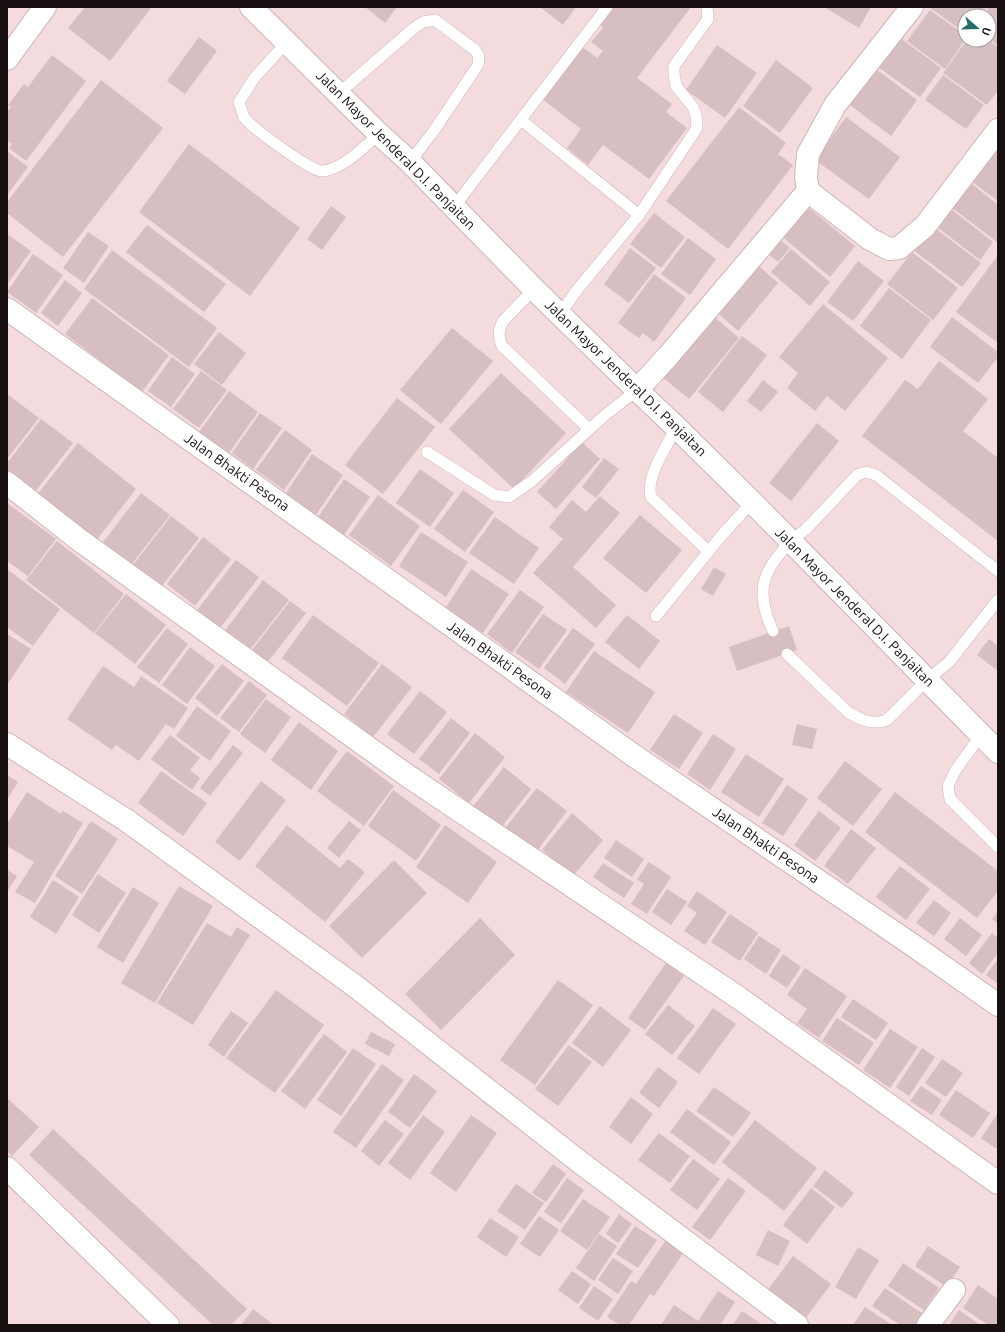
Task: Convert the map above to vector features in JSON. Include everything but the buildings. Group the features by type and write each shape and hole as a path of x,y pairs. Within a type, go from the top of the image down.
{"main road":[{"path":"7,59 45,7"},
{"name":"Jalan Mayor Jenderal D.I. Panjaitan","path":"251,7 379,134 410,162 534,289 752,502 998,752"},
{"path":"912,7 835,105 808,154 806,177 808,191 870,239 888,249 899,248 925,226 998,130"},
{"path":"637,390 669,355 808,191"},
{"name":"Jalan Bhakti Pesona","path":"7,309 633,754 998,1005"},
{"path":"7,483 78,539 405,774 739,998 998,1183"},
{"path":"7,744 126,820 355,986 581,1163 797,1325"},
{"path":"7,1168 168,1325"},
{"path":"928,1325 954,1290"}],"lane":[{"path":"454,207 607,7"},
{"path":"560,314 577,290 639,215 697,128 696,115 693,107 676,86 674,66 708,20 707,7"},
{"path":"339,93 414,28 423,22 435,20 475,50 479,56 478,65 433,132 410,162"},
{"path":"287,42 255,77 239,102 244,118 278,146 308,167 320,171 332,169 347,160 379,134"},
{"path":"520,120 639,215"},
{"path":"534,289 500,326 499,338 502,346 589,430"},
{"path":"427,452 494,495 509,497 532,481 604,416 637,390"},
{"path":"676,427 653,473 650,488 651,497 708,551"},
{"path":"773,631 764,605 764,585 770,565 857,475 866,472 876,475 998,571"},
{"path":"656,616 708,551 752,502"},
{"path":"787,654 849,713 863,720 880,722 887,720 927,680 949,662 998,600"},
{"path":"981,735 955,771 948,786 950,799 998,847"}]}
